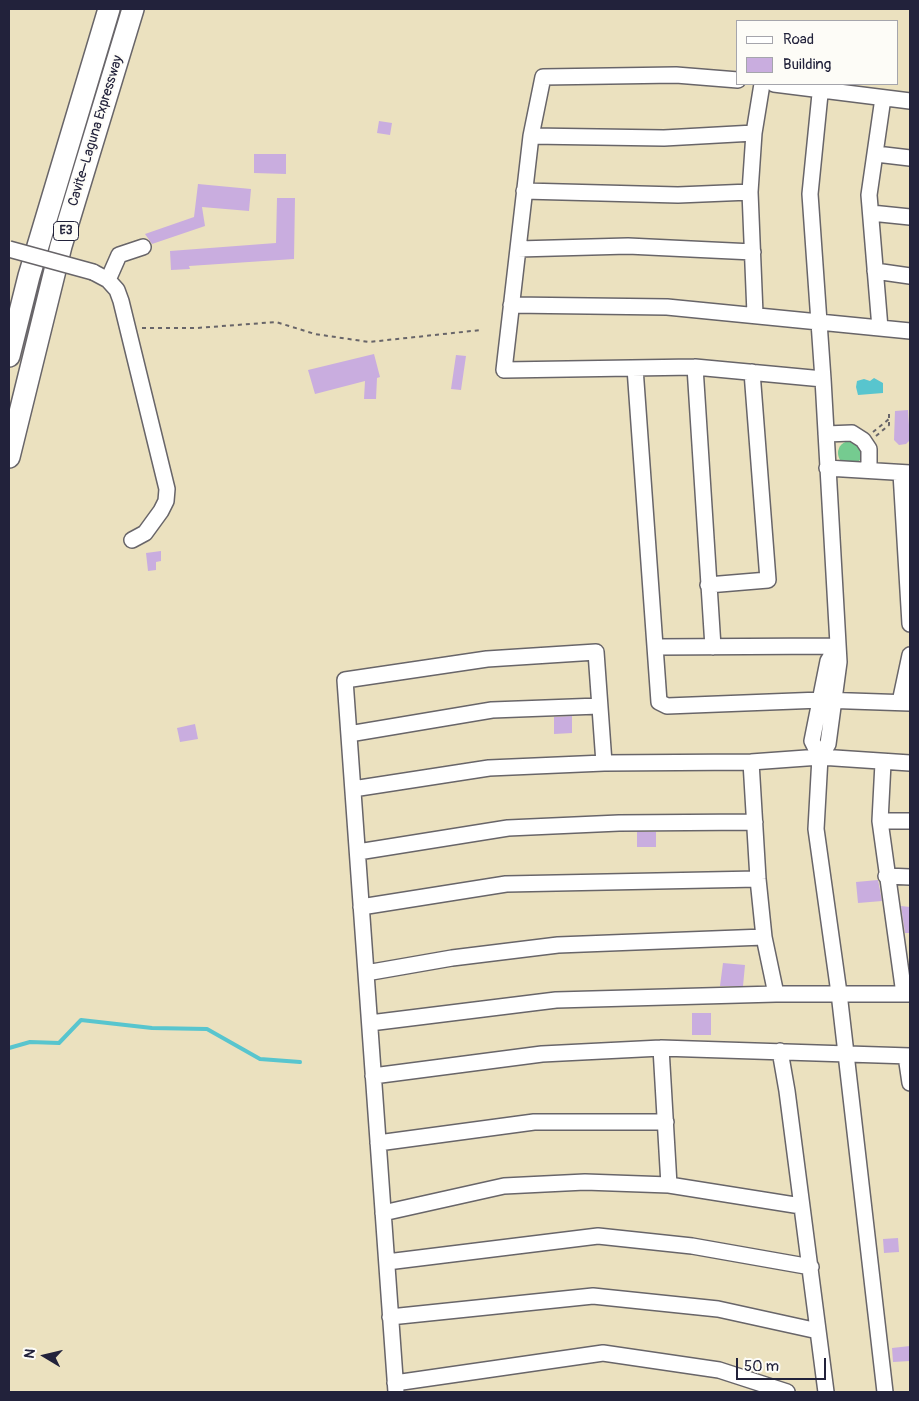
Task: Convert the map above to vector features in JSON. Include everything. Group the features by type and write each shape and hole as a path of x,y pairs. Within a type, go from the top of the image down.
{"highway":[{"name":"Cavite–Laguna Expressway","path":"9,356 29,276 110,9"},
{"name":"Cavite–Laguna Expressway","path":"9,457 61,246 133,9"}],"street":[{"path":"736,80 676,75 543,77 530,136 504,370 695,367 823,379"},
{"path":"755,314 750,192 754,133 762,85"},
{"path":"790,85 821,87 910,101"},
{"path":"821,87 810,194 823,379 839,662 827,701 828,744 820,757 816,829 839,993 885,1392"},
{"path":"880,328 870,195 883,98"},
{"path":"530,136 664,138 754,133"},
{"path":"876,154 910,158"},
{"path":"524,191 678,195 750,192"},
{"path":"871,213 910,217"},
{"path":"518,249 628,246 752,252"},
{"path":"108,280 119,255 143,247"},
{"path":"9,249 93,272 108,280 117,290 128,326 146,408 167,489 166,501 161,511 145,533 132,540"},
{"path":"875,271 910,276"},
{"path":"510,305 667,307 755,314 910,331"},
{"path":"695,367 713,646"},
{"path":"636,368 659,702 667,706 827,701 905,702 910,655"},
{"path":"708,585 768,580 752,372"},
{"path":"826,434 852,433 865,442 870,454 869,469"},
{"path":"828,468 869,469 906,473 910,624"},
{"path":"656,647 837,646"},
{"path":"604,763 596,652 487,659 345,680 395,1387 603,1353 719,1370 786,1392"},
{"path":"349,734 492,710 599,706"},
{"path":"353,788 489,768 604,763 751,762 820,757 883,763 910,763"},
{"path":"751,762 758,879 764,937 776,994"},
{"path":"370,1023 556,1000 776,994 907,994 903,937 886,876 880,820 883,763"},
{"path":"880,820 910,821"},
{"path":"358,852 508,828 618,823 755,822"},
{"path":"886,876 910,876"},
{"path":"361,907 506,884 758,879"},
{"path":"366,973 452,958 558,945 764,937"},
{"path":"373,1076 542,1054 662,1048 908,1056 910,1083"},
{"path":"662,1048 668,1185"},
{"path":"780,1051 811,1267 826,1392"},
{"path":"378,1143 534,1122 666,1122"},
{"path":"383,1213 504,1186 585,1182 668,1185 801,1206"},
{"path":"386,1262 598,1236 692,1246 811,1267"},
{"path":"390,1317 593,1296 718,1309 818,1331"}],"path":[{"path":"128,326 143,328 197,328 276,322 315,334 369,342 481,330"},
{"path":"865,442 889,425 888,412"},
{"path":"865,442 889,419"}],"green space":[{"path":"850,441 859,444 862,453 859,462 850,465 841,462 838,453 841,444"}],"water":[{"path":"874,378 883,383 883,393 858,395 857,381 864,379 870,381"}],"building":[{"path":"379,121 392,123 390,135 377,133"},
{"path":"254,154 286,154 286,174 254,173"},
{"path":"198,184 251,189 249,211 202,207 205,226 152,244 145,234 194,217"},
{"path":"277,198 295,198 294,259 189,266 190,269 171,270 170,251 276,243"},
{"path":"374,354 380,377 377,378 376,399 364,399 365,381 315,394 308,370"},
{"path":"456,355 466,356 461,390 451,389"},
{"path":"908,410 910,440 906,444 899,445 894,440 895,411"},
{"path":"161,551 161,561 156,562 156,570 148,571 146,553"},
{"path":"572,716 572,733 554,734 554,717"},
{"path":"195,724 198,739 180,742 177,728"},
{"path":"637,832 656,832 656,847 637,847"},
{"path":"878,880 882,901 858,903 856,882"},
{"path":"901,906 910,907 910,933 905,933"},
{"path":"723,963 745,965 743,986 720,986"},
{"path":"692,1013 711,1013 711,1035 692,1035"},
{"path":"898,1238 899,1252 884,1253 883,1239"},
{"path":"910,1346 910,1361 893,1362 892,1348"}],"waterway":[{"path":"9,1048 30,1042 59,1043 81,1020 152,1028 207,1029 260,1059 300,1062"}]}
